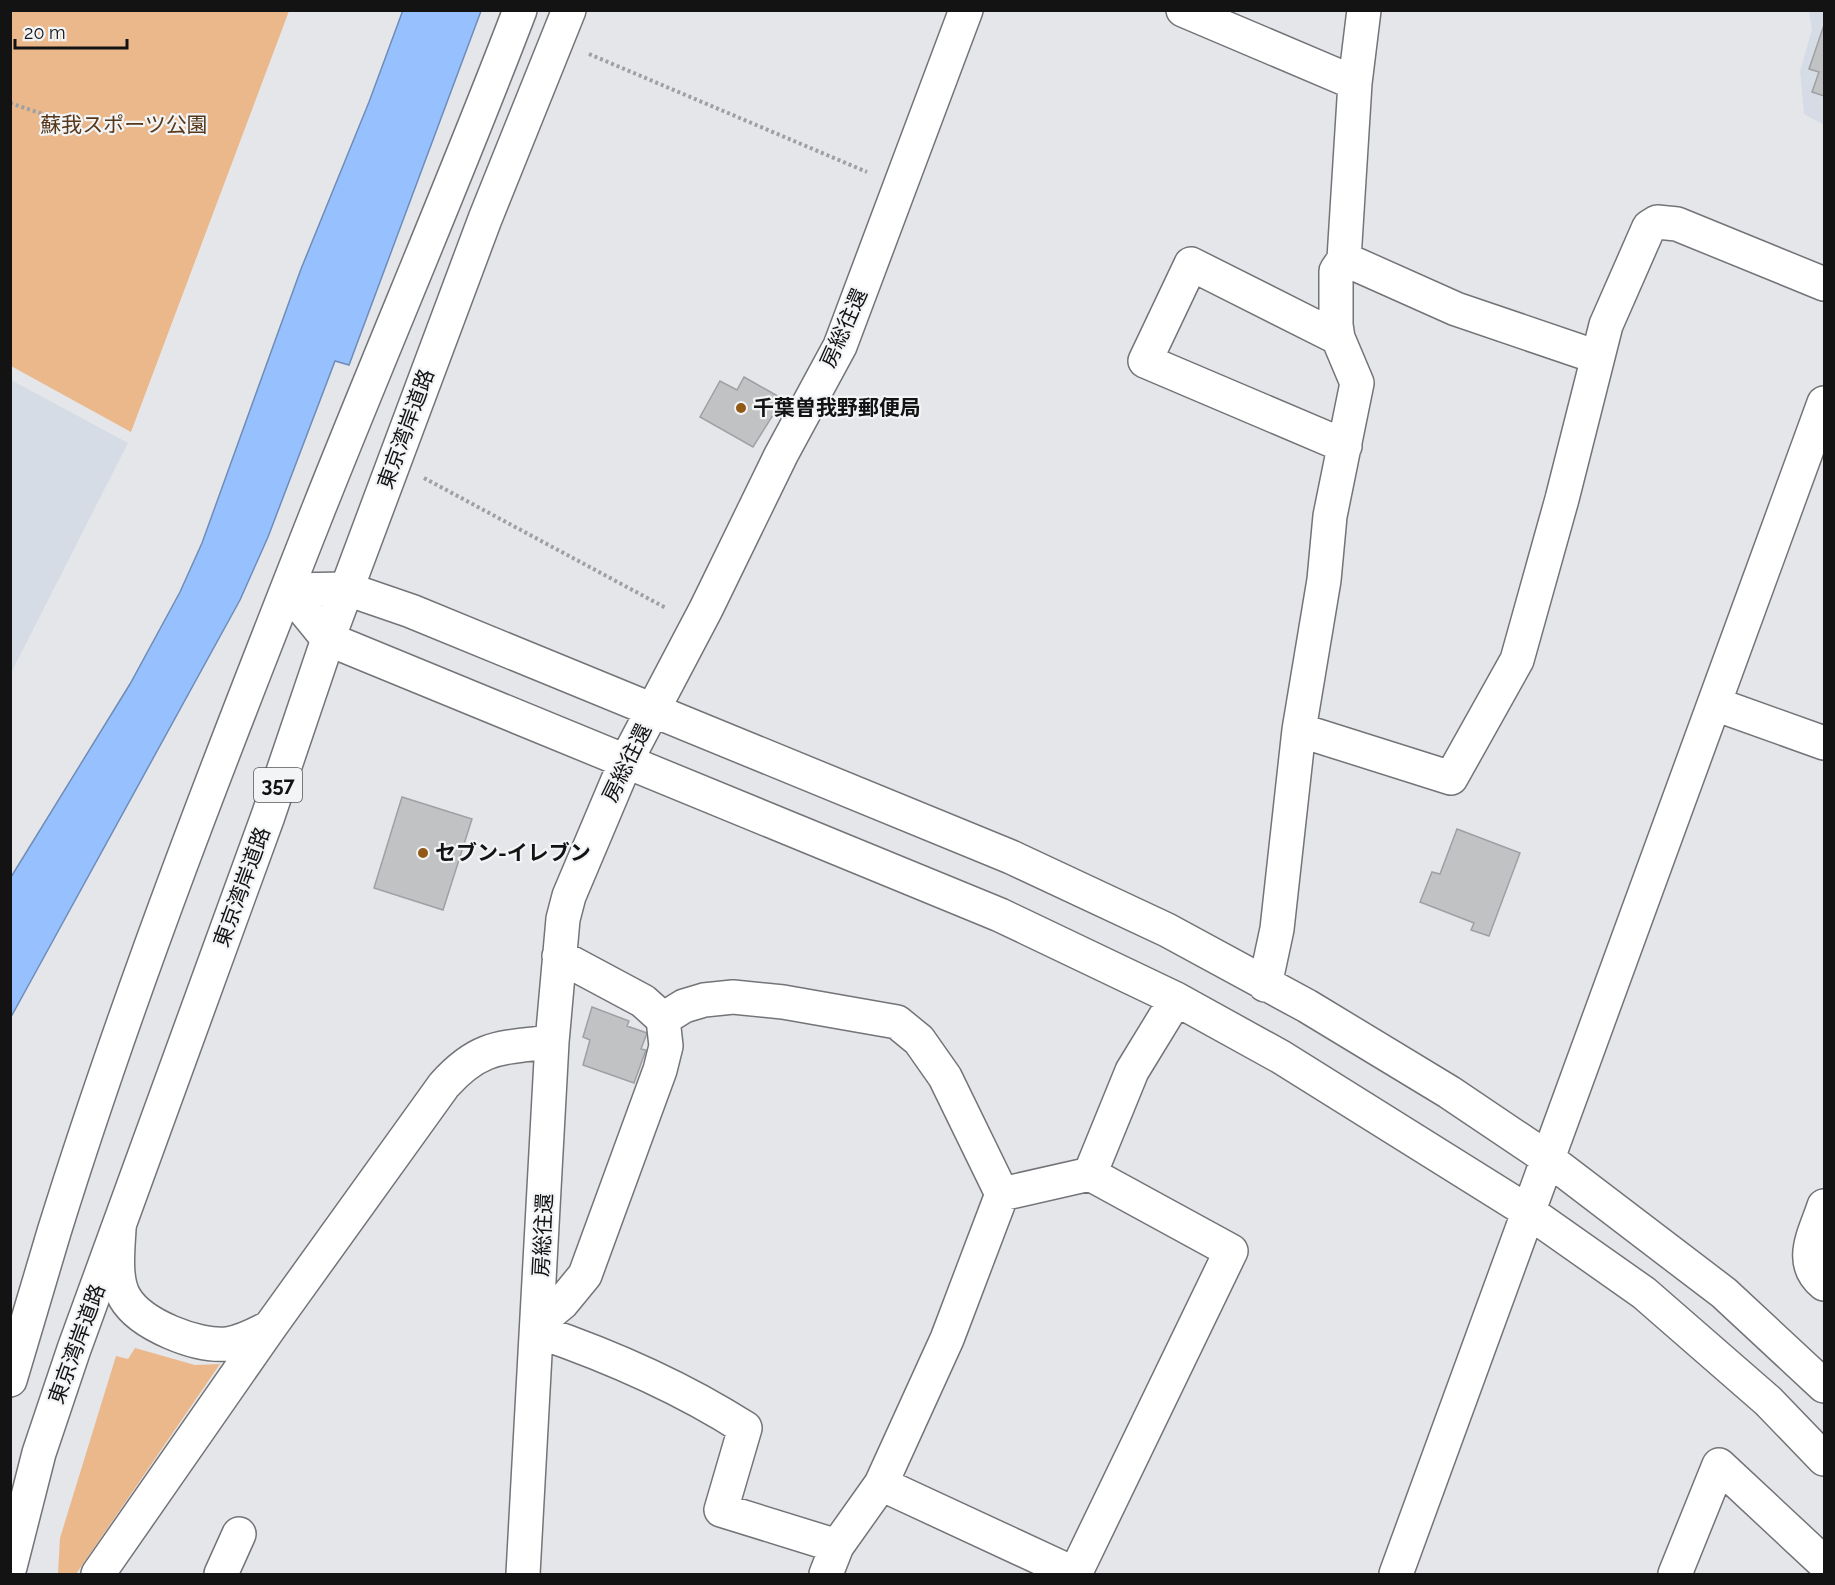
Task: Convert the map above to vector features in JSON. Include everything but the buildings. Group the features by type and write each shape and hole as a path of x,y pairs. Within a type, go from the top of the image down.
{"main road":[{"path":"10,1380 54,1233 108,1072 188,853 288,590 519,10"},
{"name":"東京湾岸道路","path":"10,1568 39,1453 268,816 328,639 485,219 569,10"},
{"name":"房総往還","path":"523,1575 552,1042 563,919 569,896 626,761 697,625 781,455 840,346 966,10"},
{"path":"1184,10 1355,83"},
{"path":"1264,985 1277,929 1299,730 1324,580 1330,516 1357,383 1338,338 1335,271 1344,259 1355,83 1364,10"},
{"path":"1299,730 1451,778 1517,660 1562,499 1606,325 1643,235 1649,227 1657,222 1677,224 1824,284"},
{"path":"1344,259 1456,309 1597,357"},
{"path":"1338,338 1191,264 1145,361 1345,446"},
{"path":"1396,1575 1824,403"},
{"path":"288,590 347,589 411,611 1011,857 1167,930 1264,985 1307,1006 1449,1092 1547,1158 1724,1293 1824,1386"},
{"path":"288,590 328,639 1000,915 1176,999 1281,1057 1529,1212 1644,1293 1768,1401 1824,1459"},
{"path":"1715,704 1824,743"},
{"path":"560,956 643,1001 663,1019 666,1046 660,1070 585,1275 538,1327 698,1398 745,1428 721,1510 832,1560 881,1484 947,1339 1002,1194 945,1077 919,1040 897,1022 783,1002 733,997 704,1000 684,1006 663,1019"},
{"path":"1090,1174 1132,1071 1176,999"},
{"path":"98,1575 270,1327 414,1126 458,1069 476,1056 492,1050 552,1042"},
{"path":"881,1484 1075,1574 1231,1251 1090,1174 1002,1194"},
{"path":"1824,1206 1808,1253 1813,1275 1824,1284"},
{"path":"119,1227 118,1268 124,1297 149,1319 166,1330 205,1344 229,1344 270,1327"},
{"path":"1675,1575 1719,1465 1824,1563"},
{"path":"221,1575 238,1534"}],"path":[{"path":"558,41 900,186"},
{"path":"10,102 46,115"},
{"path":"394,462 697,625"}],"shaded area":[{"path":"1809,11 1824,11 1824,125 1804,114 1800,71 1812,30"},
{"path":"11,380 128,443 11,673"}],"green space":[{"name":"蘇我スポーツ公園","path":"10,11 289,11 131,432 11,366"},
{"path":"135,1348 195,1365 220,1364 76,1574 58,1574 60,1538 116,1356 128,1359"}],"water":[{"path":"403,10 481,11 349,365 335,361 268,537 240,600 11,1017 11,877 130,684 180,592 202,543 301,269 369,102"}],"place":[{"name":"千葉曽我野郵便局","path":"741,408"},
{"name":"セブン-イレブン","path":"423,853"}]}
